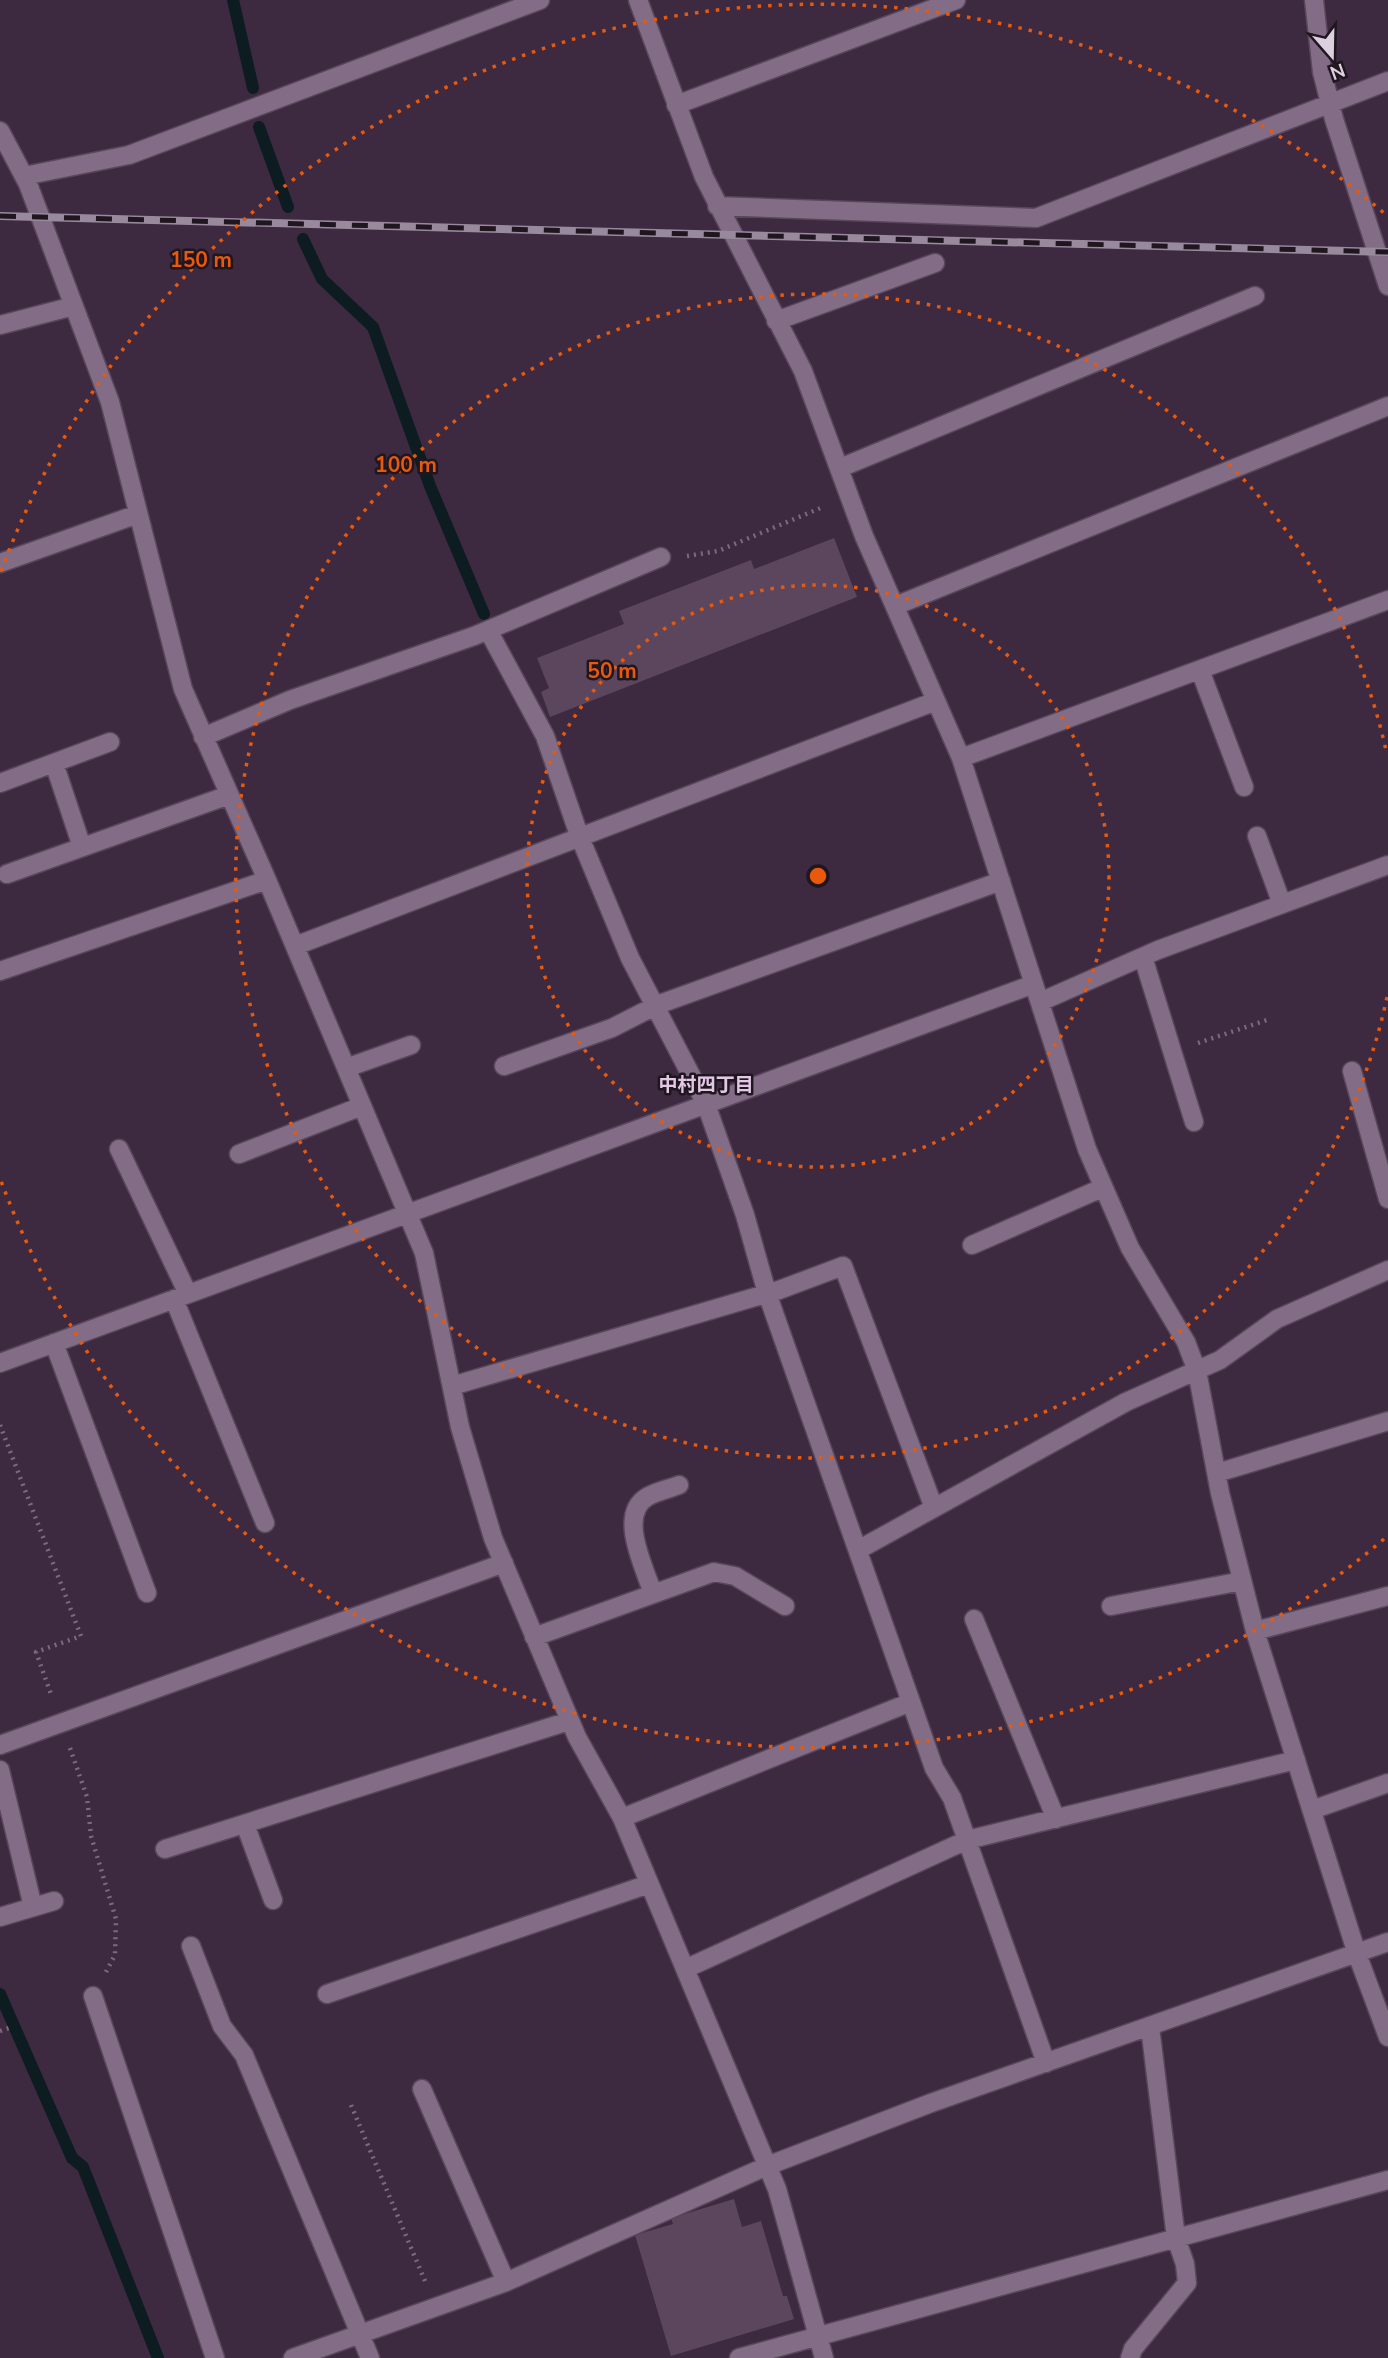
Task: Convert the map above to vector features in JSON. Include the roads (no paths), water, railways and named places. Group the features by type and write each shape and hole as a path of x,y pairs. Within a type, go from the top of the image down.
{"street":[{"path":"24,176 129,155 540,0"},
{"path":"639,0 676,105 717,206 803,371 849,496 961,758 1102,1188 1130,1248 1186,1342 1197,1371 1217,1473 1255,1631 1357,1954 1388,2037"},
{"path":"676,105 956,0"},
{"path":"1314,0 1322,72 1388,286"},
{"path":"717,206 1036,218 1330,101 1388,81"},
{"path":"0,131 24,176 110,402 183,689 267,880 424,1253 460,1427 504,1563 569,1721 622,1818 777,2189 824,2358"},
{"path":"776,321 935,263"},
{"path":"840,468 1255,296"},
{"path":"0,325 75,306"},
{"path":"895,606 1388,406"},
{"path":"0,563 138,514"},
{"path":"204,737 290,700 488,630 661,557"},
{"path":"961,758 1388,600"},
{"path":"488,630 545,736 579,835 630,958 657,1005 706,1104 745,1215 767,1293 934,1768 952,1798 1046,2063"},
{"path":"1200,670 1244,787"},
{"path":"295,946 579,835 936,701"},
{"path":"0,783 110,742"},
{"path":"54,763 82,847"},
{"path":"7,874 229,795"},
{"path":"1257,836 1282,904"},
{"path":"0,1363 706,1104 1143,957 1388,865"},
{"path":"0,971 267,880"},
{"path":"504,1066 612,1028 657,1005 1001,881"},
{"path":"1143,957 1194,1122"},
{"path":"346,1068 411,1045"},
{"path":"1352,1071 1388,1199"},
{"path":"239,1154 362,1106"},
{"path":"119,1149 181,1296 265,1523"},
{"path":"972,1245 1102,1188"},
{"path":"452,1386 767,1293 844,1266 934,1508"},
{"path":"858,1550 1126,1402 1220,1360 1277,1319 1388,1270"},
{"path":"54,1343 147,1594"},
{"path":"1217,1473 1388,1421"},
{"path":"653,1594 631,1524 637,1507 646,1497 679,1485"},
{"path":"0,1745 504,1563"},
{"path":"534,1637 714,1572 735,1577 785,1606"},
{"path":"1111,1606 1242,1581"},
{"path":"1255,1631 1388,1596"},
{"path":"974,1619 1056,1819"},
{"path":"622,1818 911,1702"},
{"path":"165,1849 569,1721"},
{"path":"685,1969 967,1840 1296,1760"},
{"path":"0,1770 33,1907"},
{"path":"1312,1810 1388,1783"},
{"path":"245,1824 273,1900"},
{"path":"327,1994 649,1884"},
{"path":"0,1917 54,1901"},
{"path":"293,2358 437,2309 506,2282 767,2166 931,2102 1388,1942"},
{"path":"191,1946 222,2026 244,2054 370,2358"},
{"path":"93,1996 215,2358"},
{"path":"1130,2358 1133,2349 1186,2283 1185,2264 1176,2238 1150,2027"},
{"path":"422,2089 506,2282"},
{"path":"739,2358 1388,2180"}],"waterway":[{"path":"233,0 253,88"},
{"path":"259,127 288,207"},
{"path":"303,239 322,279 373,327 430,486 484,614"},
{"path":"0,1994 72,2158 83,2167 158,2358"}],"railway":[{"path":"0,216 1388,252"}],"district":[{"name":"中村四丁目","path":"706,1085"}]}
